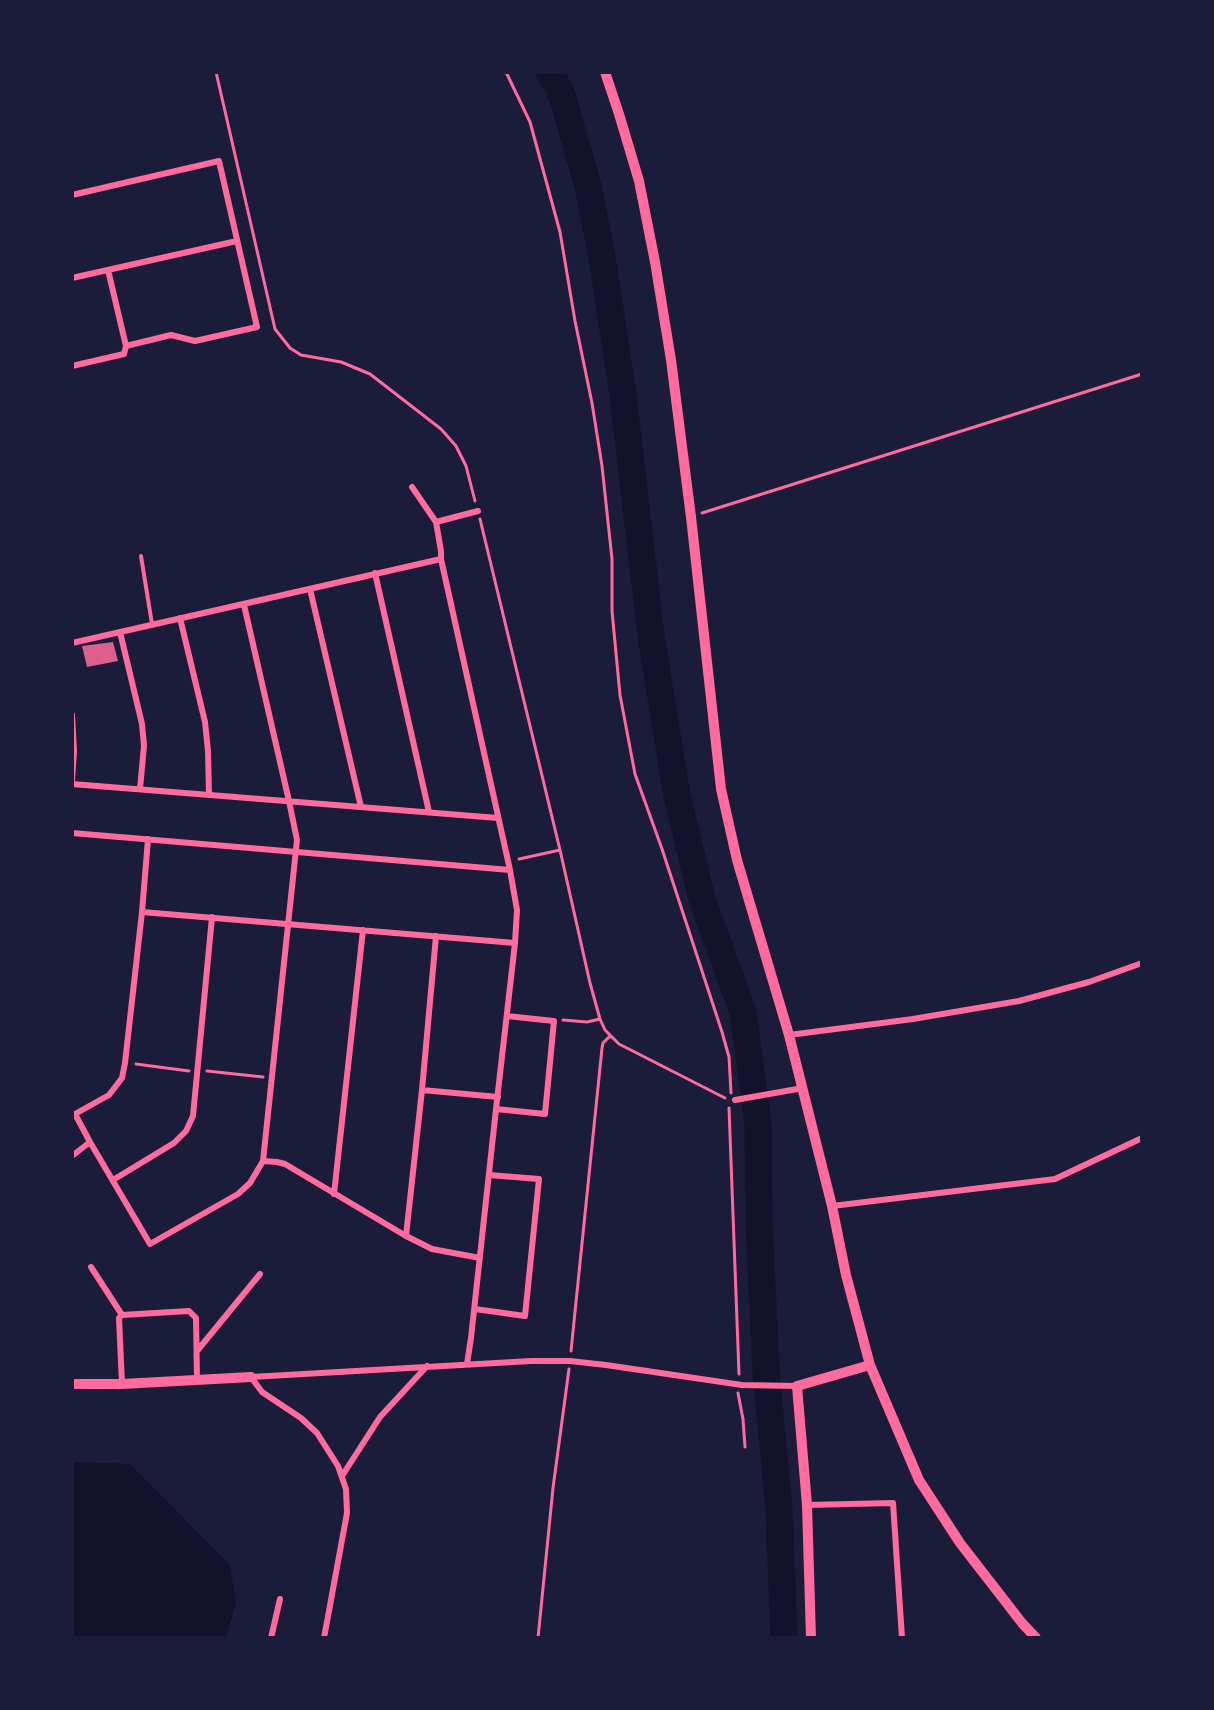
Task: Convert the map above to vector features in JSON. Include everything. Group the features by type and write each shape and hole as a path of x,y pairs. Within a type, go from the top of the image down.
{"main road":[{"path":"604,72 620,114 639,181 671,360 692,517 721,789 737,860 803,1088 832,1206 846,1275 870,1365 919,1480 960,1543 1036,1638"},
{"path":"811,1638 807,1505 797,1386 870,1365"},
{"path":"72,1383 251,1377"}],"street":[{"path":"72,195 219,162 257,327 195,341 171,335 126,346"},
{"path":"72,278 237,240"},
{"path":"72,366 124,354 126,346 108,270"},
{"path":"412,487 436,522 441,559 517,910 475,1308 467,1364"},
{"path":"436,522 474,512"},
{"path":"72,643 441,559"},
{"path":"375,573 429,812"},
{"path":"310,589 361,807"},
{"path":"148,839 142,912 122,1077 109,1095 74,1115 150,1244 238,1194 250,1183 263,1161 297,840 244,605"},
{"path":"180,618 205,722 209,795"},
{"path":"120,632 142,724 144,746 140,789"},
{"path":"72,715 72,782 498,818"},
{"path":"72,833 510,870"},
{"path":"142,912 514,943"},
{"path":"113,1180 174,1143 186,1131 193,1116 212,918"},
{"path":"334,1194 363,930"},
{"path":"406,1236 436,936"},
{"path":"789,1035 1019,1001 1089,982 1142,963"},
{"path":"496,1109 545,1114 554,1021 507,1016"},
{"path":"732,1099 803,1088"},
{"path":"422,1090 498,1097"},
{"path":"832,1206 1055,1179 1142,1138"},
{"path":"72,1156 90,1142"},
{"path":"263,1161 285,1164 432,1249 480,1258"},
{"path":"475,1308 525,1316 539,1179 489,1175"},
{"path":"91,1267 122,1315"},
{"path":"197,1352 260,1274"},
{"path":"122,1315 189,1311 196,1318 197,1380"},
{"path":"122,1315 119,1318 122,1383"},
{"path":"251,1377 467,1364 570,1361 740,1385 797,1386"},
{"path":"342,1476 380,1417 428,1366"},
{"path":"251,1377 262,1392 301,1418 317,1433 330,1452 346,1489 347,1513 324,1638"},
{"path":"807,1505 893,1503 902,1638"},
{"path":"271,1638 280,1599"}],"lane":[{"path":"141,556 152,625"}],"path":[{"path":"506,72 530,122 560,232 592,403 602,466 612,559 612,611 620,695 635,774 662,849 729,1057 740,1385 738,1393 745,1448"},
{"path":"692,517 1142,374"},
{"path":"508,862 558,850"},
{"path":"554,1021 591,1022 598,1019 608,1037 619,1044 722,1098 732,1099"},
{"path":"538,1638 603,1043 608,1037"}],"shaded area":[{"path":"72,1462 130,1464 230,1565 236,1602 226,1638 72,1638"}],"building":[{"path":"113,642 118,661 87,667 82,646"}],"waterway":[{"path":"549,72 561,92 588,186 602,257 623,395 651,636 677,796 703,902 743,1012 758,1123 759,1221 766,1371 779,1510 784,1638"}]}
